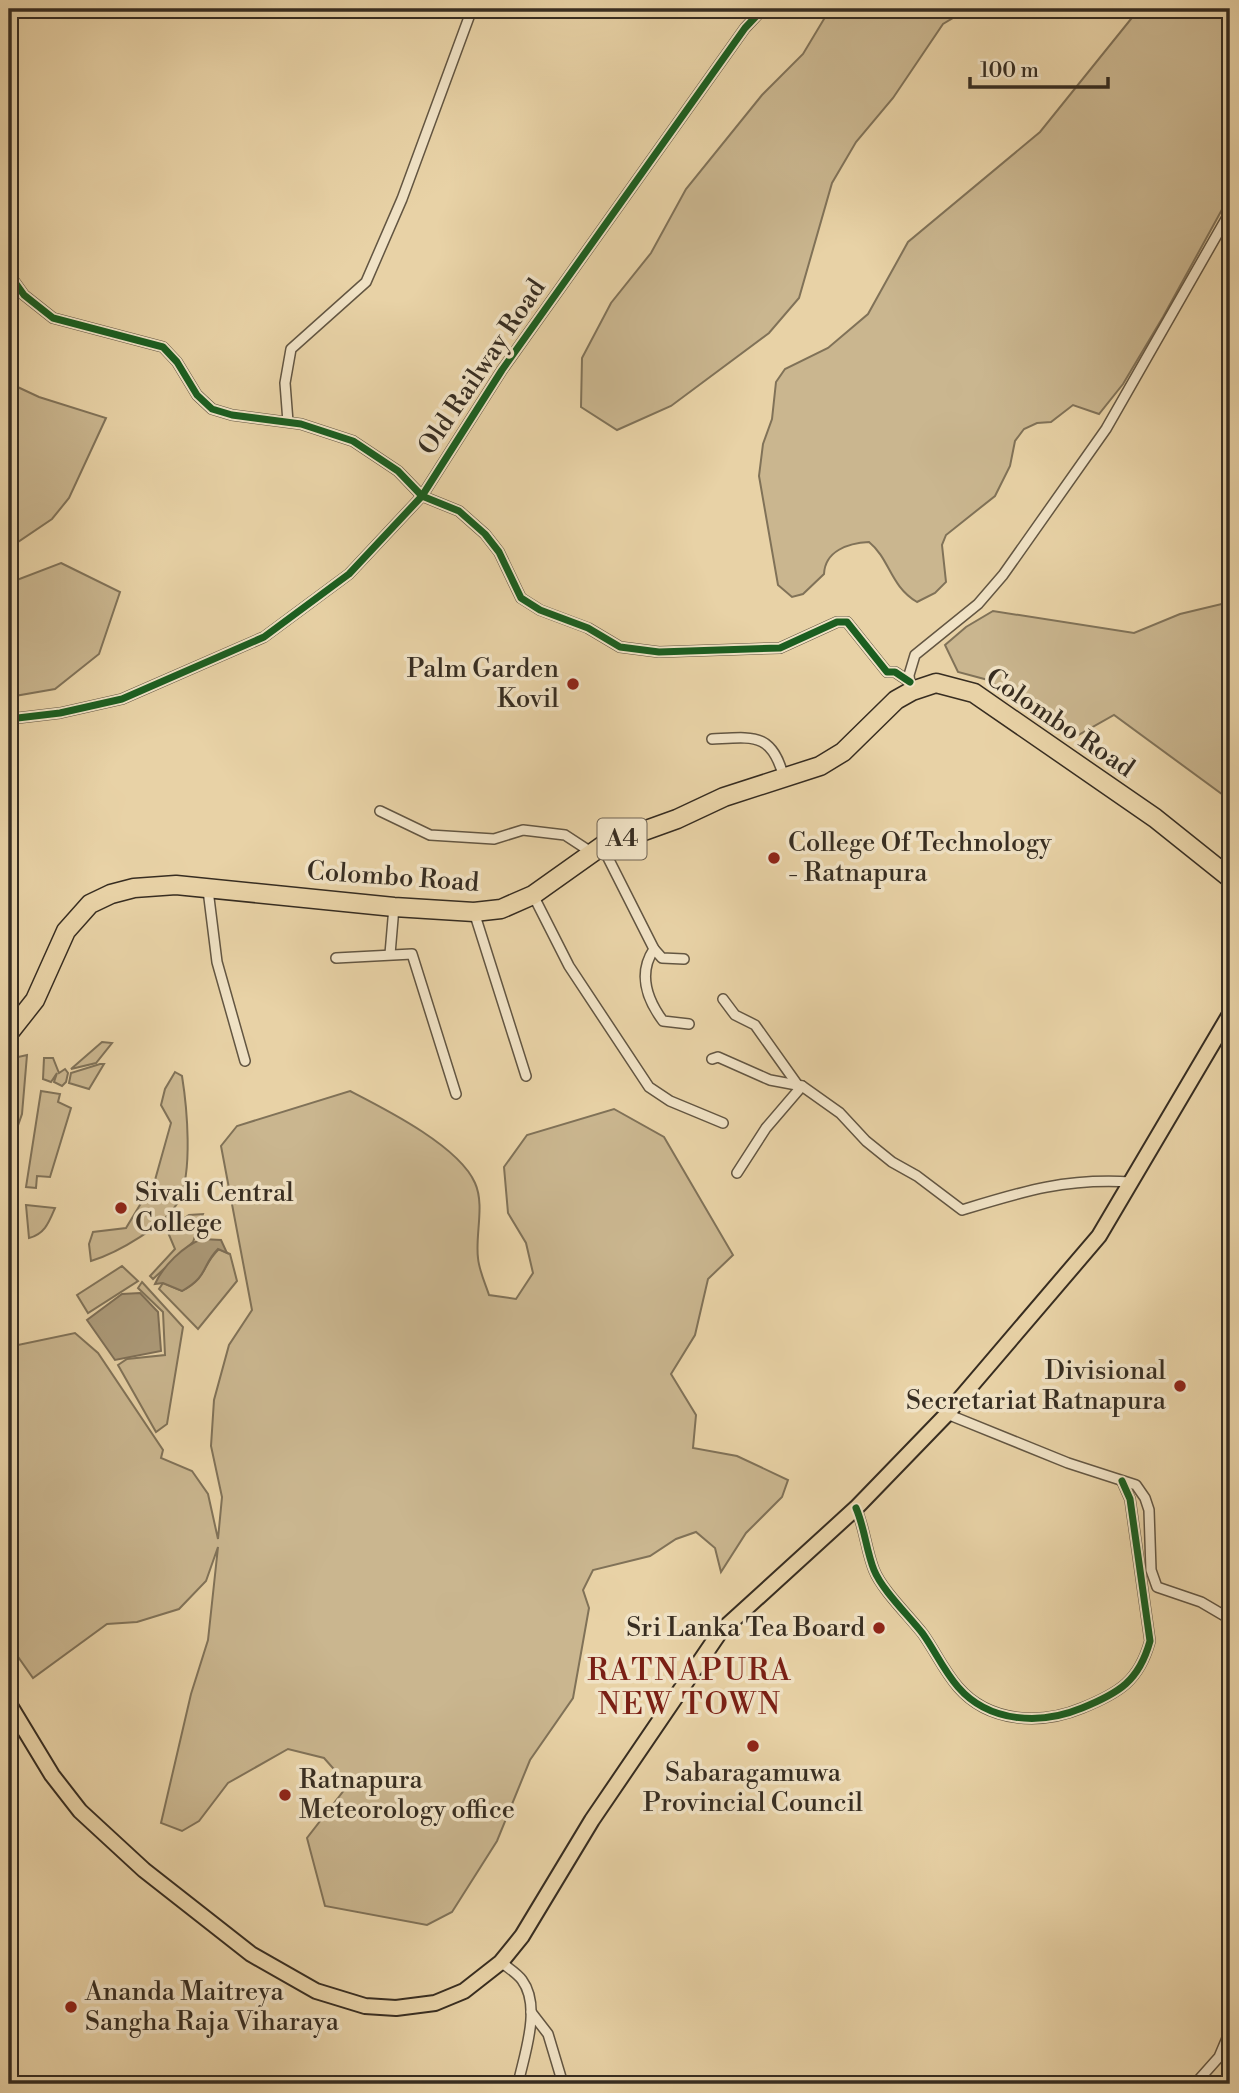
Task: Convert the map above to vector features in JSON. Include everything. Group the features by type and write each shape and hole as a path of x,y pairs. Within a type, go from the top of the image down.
{"highway":[{"name":"Colombo Road","path":"9,1033 35,1000 66,931 90,904 134,888 176,885 394,907 474,912 501,909 533,895 596,849 677,820 724,797 820,766 843,752 911,687 936,683 974,693 1155,818 1230,878"}],"main road":[{"path":"9,1704 13,1722 80,1811 135,1862 251,1954 316,1991 365,2006 396,2008 435,2003 464,1991 501,1962 522,1936 592,1820 720,1632 856,1508 947,1414 1099,1236 1230,1014"}],"street":[{"path":"288,422 285,383 291,349 366,282 402,199 472,9"},
{"name":"Old Railway Road","path":"9,719 60,713 122,699 264,637 349,574 422,496 502,370 745,27 764,9"},
{"path":"911,687 915,655 978,604 995,585 1106,429 1230,212"},
{"path":"9,274 24,295 53,318 163,347 177,362 197,394 212,409 232,415 288,422 353,441 398,471 422,496 459,511 485,534 499,552 521,598 540,610 588,628 620,646 659,652 780,648 837,622 847,622 887,672 895,672 911,687"},
{"path":"712,739 747,737 768,743 778,754 784,778"},
{"path":"380,811 430,835 494,839 523,830 565,835 596,849 654,949 662,958 684,959"},
{"path":"208,890 217,962 245,1060"},
{"path":"533,895 569,966 649,1087 670,1101 723,1123"},
{"path":"390,954 394,907"},
{"path":"474,912 526,1076"},
{"path":"654,949 646,961 643,977 655,1010 663,1021 689,1024"},
{"path":"336,958 412,954 456,1094"},
{"path":"723,999 735,1016 755,1025 800,1085 840,1113 866,1141 892,1162 917,1176 962,1210 1047,1185 1091,1179 1131,1182"},
{"path":"712,1059 718,1057 770,1080 800,1085"},
{"path":"737,1173 766,1128 800,1085"},
{"path":"947,1414 1136,1485 1146,1498 1151,1570 1157,1587 1201,1602 1230,1619"},
{"path":"856,1508 865,1528 874,1571 924,1636 959,1689 997,1714 1029,1720 1063,1716 1107,1698 1135,1677 1143,1663 1150,1641 1130,1499 1122,1481"},
{"path":"501,1962 521,1978 526,1986 531,2012 518,2084"},
{"path":"531,2012 548,2034 563,2084"},
{"path":"1195,2084 1219,2057 1230,2032"}],"shaded area":[{"path":"830,9 968,9 943,24 893,98 856,142 832,183 799,298 769,333 671,406 617,430 581,407 582,358 611,303 651,253 686,189 762,95 803,54"},
{"path":"1133,9 1230,9 1230,195 1163,317 1123,384 1099,414 1073,405 1051,422 1037,423 1024,429 1015,441 1010,466 995,496 946,535 942,545 946,582 935,593 917,602 908,596 895,580 882,556 869,542 846,546 833,554 828,559 824,574 803,594 792,597 778,585 759,476 763,444 772,419 776,382 785,369 828,348 868,314 908,242 1040,132 1135,14"},
{"path":"9,383 39,397 106,418 69,498 52,519 9,548"},
{"path":"61,563 120,592 99,654 55,689 9,697 9,583"},
{"path":"1230,602 1230,800 1114,715 1073,738 988,680 958,672 945,645 966,627 993,611 1134,633 1180,614"},
{"path":"102,1042 112,1043 96,1063 71,1069"},
{"path":"27,1055 22,1114 9,1151 9,1059"},
{"path":"44,1058 53,1058 59,1073 65,1069 68,1073 62,1086 54,1082 57,1073 51,1082 43,1079"},
{"path":"104,1064 89,1089 69,1083 71,1073"},
{"path":"175,1072 182,1076 188,1139 186,1173 179,1200 153,1228 114,1252 91,1261 89,1244 93,1232 126,1228 155,1180 171,1123 161,1105 165,1089"},
{"path":"41,1091 60,1094 58,1102 71,1108 50,1177 37,1176 36,1188 26,1187"},
{"path":"350,1091 438,1142 466,1169 478,1192 478,1258 489,1295 516,1299 533,1273 526,1243 508,1213 504,1167 527,1135 614,1109 664,1137 733,1255 708,1279 695,1335 671,1374 696,1415 693,1448 737,1456 788,1480 782,1497 746,1533 721,1572 715,1548 696,1532 676,1539 650,1556 593,1570 583,1590 589,1608 573,1698 530,1760 497,1841 452,1912 427,1925 325,1906 307,1838 348,1785 324,1758 288,1749 228,1783 199,1821 182,1831 161,1823 191,1694 208,1640 218,1547 206,1581 179,1609 137,1622 107,1624 33,1678 9,1644 9,1344 18,1345 75,1333 98,1353 163,1450 161,1458 192,1471 208,1494 218,1539 222,1497 211,1446 214,1400 229,1345 252,1310 221,1146 237,1126"},
{"path":"26,1205 55,1208 43,1230 29,1238"},
{"path":"203,1214 193,1242 153,1279 150,1276 175,1249 167,1230 189,1215"},
{"path":"202,1239 221,1240 227,1253 218,1249 201,1276 182,1291 163,1283 155,1284 174,1257"},
{"path":"219,1249 230,1254 237,1281 198,1329 159,1289 163,1283 182,1291 191,1286"},
{"path":"122,1266 138,1281 88,1313 77,1295"},
{"path":"142,1282 183,1327 167,1424 156,1432 118,1365 127,1359 165,1355 163,1312 138,1288"},
{"path":"140,1293 158,1312 161,1351 115,1360 87,1320 122,1294"}],"cycle path":[{"path":"9,719 60,713 122,699 264,637 349,574 422,496 502,370 745,28 763,9"},
{"path":"9,274 24,295 53,318 163,347 177,362 197,395 212,409 232,415 301,424 353,441 398,471 422,496 459,511 485,534 499,552 521,598 540,610 588,628 620,647 659,652 780,648 837,622 847,622 887,672 895,672 910,682"},
{"path":"856,1508 878,1578 923,1634 958,1687 971,1699 1000,1714 1050,1717 1082,1708 1117,1691 1140,1666 1150,1641 1130,1499 1122,1481"}],"place":[{"name":"Palm Garden Kovil","path":"573,684"},
{"name":"College Of Technology - Ratnapura","path":"774,858"},
{"name":"Sivali Central College","path":"121,1208"},
{"name":"Divisional Secretariat Ratnapura","path":"1180,1386"},
{"name":"Sri Lanka Tea Board","path":"879,1628"},
{"name":"Sabaragamuwa Provincial Council","path":"753,1746"},
{"name":"Ratnapura Meteorology office","path":"285,1795"},
{"name":"Ananda Maitreya Sangha Raja Viharaya","path":"71,2007"}],"district":[{"name":"RATNAPURA NEW TOWN","path":"690,1688"}]}
